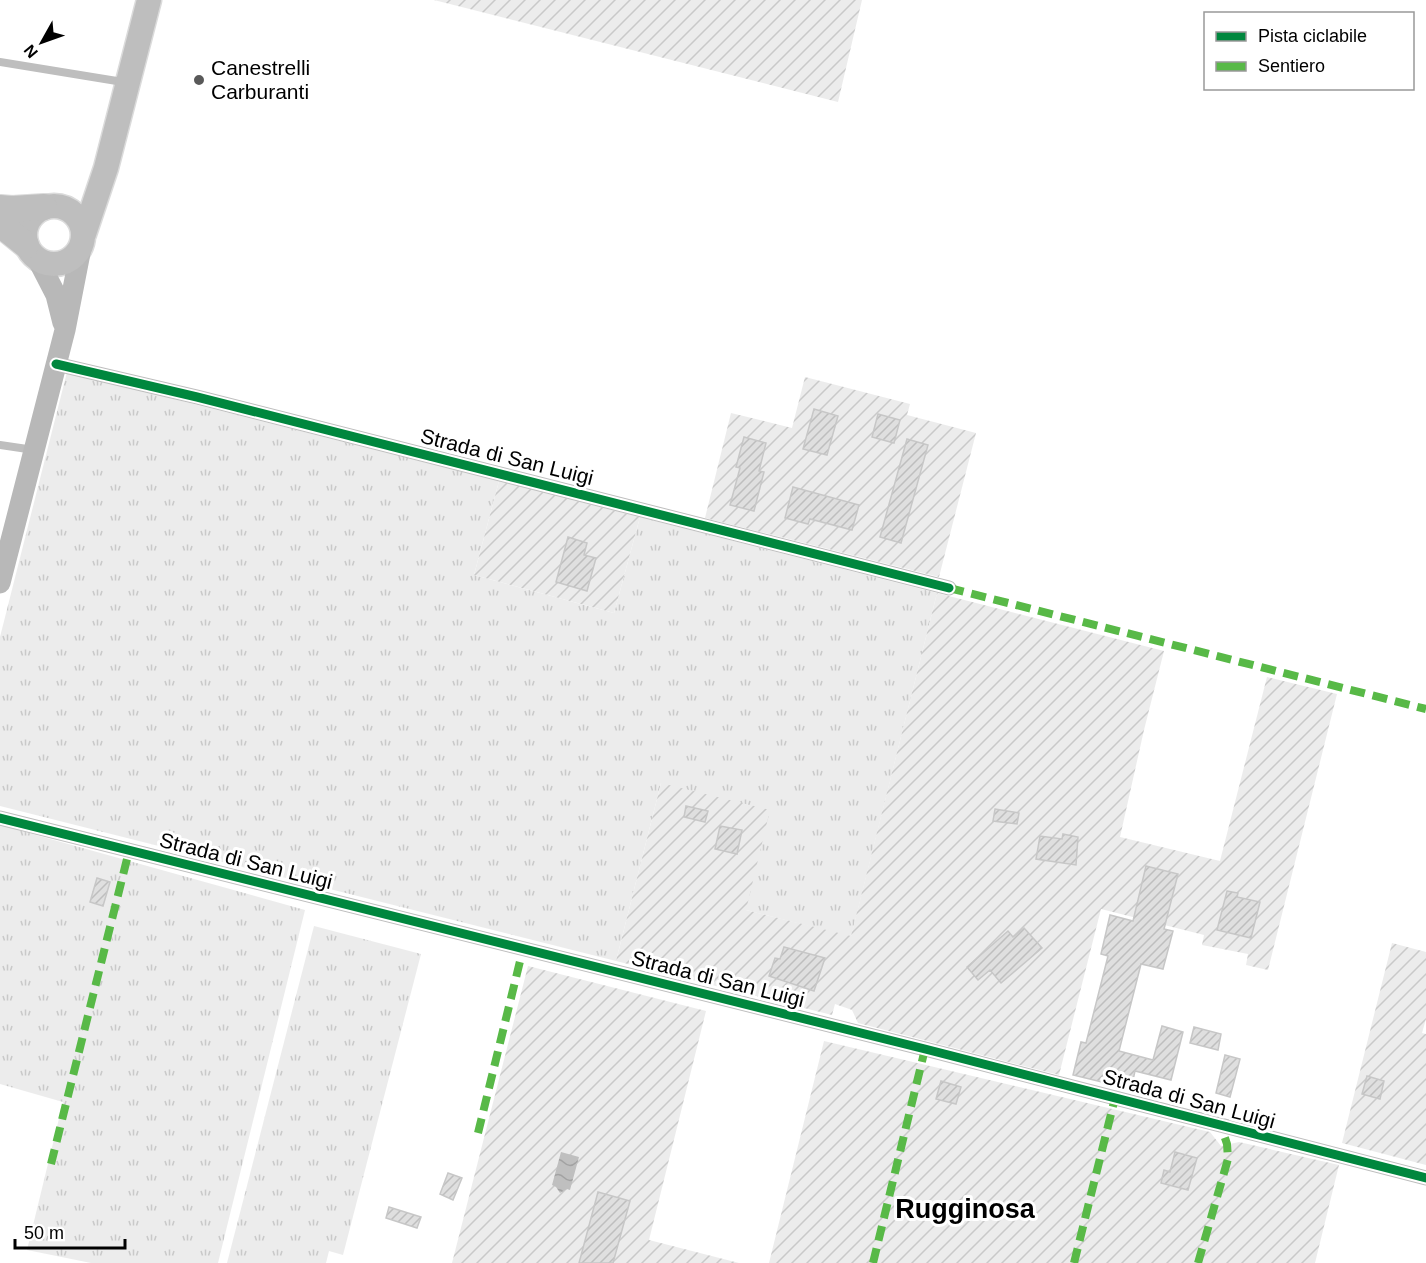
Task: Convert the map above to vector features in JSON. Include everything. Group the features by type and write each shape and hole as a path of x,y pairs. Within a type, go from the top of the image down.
{"highway":[{"path":"0,208 50,206"},
{"path":"0,224 32,252"}],"main road":[{"path":"0,583 3,559 65,330 83,241 106,168 149,0"},
{"path":"65,330 56,295 32,252 26,226 30,218 78,194 106,168"},
{"path":"32,252 47,264 57,265 75,256 83,241 78,218 72,212 50,206"}],"street":[{"name":"Strada di San Luigi","path":"56,364 231,406 949,588"},
{"name":"Strada di San Luigi","path":"0,818 914,1046 1426,1178"}],"lane":[{"path":"0,62 128,83"},
{"path":"0,445 34,450"}],"green space":[{"path":"434,0 862,0 838,102"},
{"path":"67,372 499,481 474,575 614,613 640,517 937,593 851,937 746,910 661,783 616,961 0,806 0,637"},
{"path":"805,377 910,404 907,415 976,433 939,577 705,518 731,413 792,428"},
{"path":"499,481 640,517 614,613 474,575"},
{"path":"937,593 1164,651 1120,837 1220,861 1267,677 1337,694 1268,970 1246,965 1248,954 1202,945 1204,935 1101,909 1059,1075 858,1023 852,1010 835,1004 832,1015 616,961 661,783 770,810 746,910 851,936"},
{"path":"0,825 305,910 218,1263 91,1263 27,1250 63,1102 0,1084"},
{"path":"314,926 421,954 343,1255 329,1251 326,1263 227,1263"},
{"path":"1392,943 1426,952 1426,1019 1422,1033 1426,1034 1426,1165 1342,1143"},
{"path":"528,966 706,1011 649,1240 739,1263 452,1263"},
{"path":"824,1041 1210,1132 1221,1146 1239,1142 1339,1165 1315,1263 769,1263"}],"water":[{"path":"561,1152 579,1157 570,1190 567,1189 560,1193 552,1185"}],"building":[{"path":"814,409 838,416 827,455 803,449"},
{"path":"878,414 900,420 894,443 872,437"},
{"path":"744,437 766,443 759,471 764,472 754,511 730,505 740,468 736,467"},
{"path":"907,439 928,445 901,543 880,537"},
{"path":"793,487 859,505 852,530 810,519 808,524 785,518"},
{"path":"568,537 587,543 584,555 596,558 587,591 556,582"},
{"path":"686,806 708,811 705,822 684,817"},
{"path":"995,809 1019,813 1017,824 993,821"},
{"path":"720,826 742,830 737,854 715,849"},
{"path":"1063,834 1078,837 1076,865 1036,859 1040,836 1062,839"},
{"path":"1146,866 1178,874 1164,929 1173,931 1163,969 1141,964 1119,1051 1153,1060 1162,1026 1183,1032 1171,1080 1135,1071 1131,1089 1073,1075 1081,1042 1086,1043 1108,956 1101,954 1110,915 1133,921"},
{"path":"97,878 110,882 103,906 90,902"},
{"path":"1227,891 1238,893 1237,897 1260,902 1251,938 1217,930"},
{"path":"1024,928 1042,948 1001,983 990,970 978,980 967,967 1008,931 1013,937"},
{"path":"784,947 825,958 814,991 769,976 775,958 780,959"},
{"path":"1194,1027 1221,1034 1218,1050 1190,1043"},
{"path":"1225,1055 1240,1059 1230,1097 1216,1093"},
{"path":"1367,1076 1384,1081 1380,1099 1362,1094"},
{"path":"941,1081 961,1087 956,1104 936,1099"},
{"path":"1175,1152 1197,1158 1188,1190 1161,1183 1164,1170 1170,1172"},
{"path":"448,1173 462,1178 453,1200 440,1194"},
{"path":"598,1192 630,1201 613,1263 579,1263"},
{"path":"389,1207 421,1217 417,1228 386,1218"}],"marked path":[{"path":"949,588 1426,709"},
{"path":"51,1164 129,851"},
{"path":"478,1133 523,949"},
{"path":"873,1263 925,1049"},
{"path":"1074,1263 1115,1098"},
{"path":"1198,1263 1228,1159 1227,1144 1221,1126"}],"cycle path":[{"path":"56,364 197,397 949,588"},
{"path":"0,818 925,1049 1426,1178"}],"place":[{"name":"Canestrelli Carburanti","path":"199,80"}],"district":[{"name":"Rugginosa","path":"965,1209"}]}
